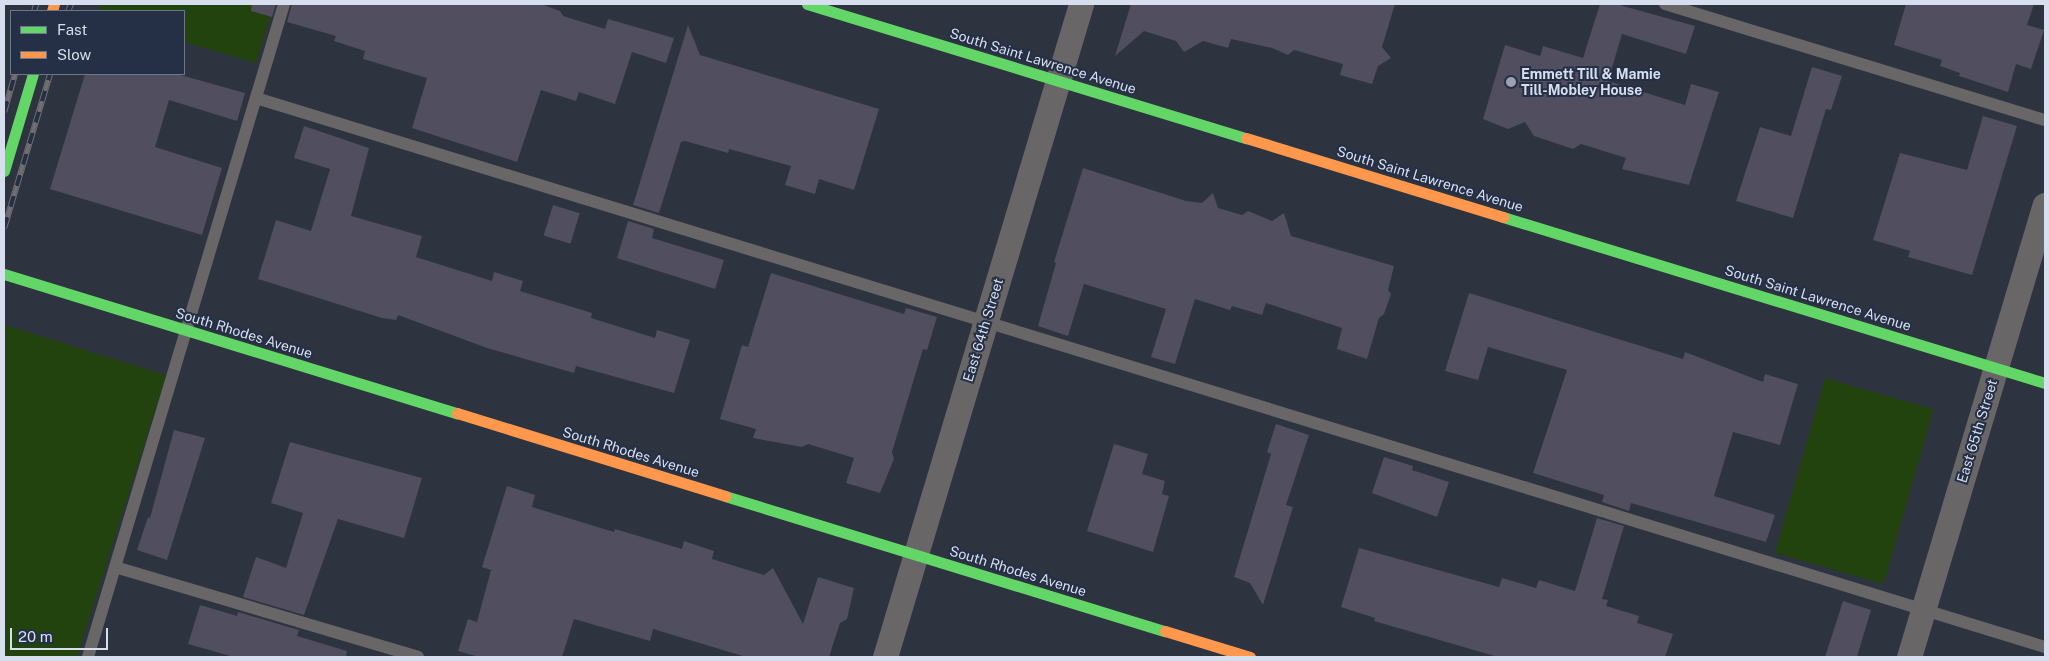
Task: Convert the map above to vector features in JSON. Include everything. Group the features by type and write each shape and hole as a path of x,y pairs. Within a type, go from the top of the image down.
{"street":[{"name":"South Saint Lawrence Avenue","path":"806,4 2045,383"},
{"name":"East 64th Street","path":"885,657 1081,4"},
{"path":"4,171 33,75"},
{"name":"East 65th Street","path":"1908,657 2045,205"},
{"name":"South Rhodes Avenue","path":"4,274 1250,657"}],"lane":[{"path":"88,657 284,4"},
{"path":"1665,4 2045,120"},
{"path":"256,98 2045,647"},
{"path":"115,567 418,657"}],"green space":[{"path":"101,4 274,4 256,63 185,42 185,10 99,10"},
{"path":"5,325 166,375 77,657 4,657"},
{"path":"1825,378 1934,409 1883,584 1775,553"}],"building":[{"path":"252,4 276,4 272,17 251,11"},
{"path":"292,4 541,4 560,11 563,16 605,29 608,19 674,38 666,63 632,52 615,104 579,92 576,101 541,90 517,162 412,128 427,78 363,59 365,51 334,41 336,36 287,22"},
{"path":"1131,4 1395,4 1382,47 1391,58 1378,66 1372,84 1340,75 1343,64 1294,50 1288,55 1272,48 1231,39 1228,48 1203,41 1184,52 1176,41 1144,31 1115,56"},
{"path":"1600,4 1616,4 1695,26 1686,54 1622,34 1608,81 1685,105 1691,84 1719,92 1689,185 1622,169 1626,158 1581,144 1573,149 1534,136 1525,122 1508,129 1483,119 1505,45 1540,56 1543,46 1583,58"},
{"path":"1906,4 2034,4 2027,25 2044,30 2031,69 2016,64 2008,92 1959,76 1960,73 1940,66 1942,60 1894,45"},
{"path":"688,25 700,55 879,109 854,190 819,179 815,194 785,185 791,166 729,149 728,153 685,141 681,142 659,213 633,205"},
{"path":"1812,67 1842,76 1831,110 1826,109 1793,218 1736,201 1760,127 1791,136"},
{"path":"85,75 181,75 245,93 237,121 169,100 155,147 222,168 202,235 50,189"},
{"path":"1983,116 2017,126 1972,275 1908,257 1910,251 1873,240 1900,153 1967,170"},
{"path":"304,126 369,148 351,216 422,236 416,257 492,281 494,272 523,281 520,291 592,313 591,318 655,338 657,330 690,340 674,393 576,366 574,373 487,348 398,315 396,320 382,318 258,279 276,220 311,231 330,169 294,158"},
{"path":"1083,168 1186,201 1202,203 1213,193 1218,208 1242,215 1248,211 1272,221 1284,213 1291,236 1394,266 1388,290 1391,294 1384,314 1379,318 1367,359 1337,349 1342,328 1266,303 1262,315 1232,306 1230,310 1195,299 1175,364 1151,357 1166,309 1084,284 1068,336 1038,326 1056,263 1054,262"},
{"path":"553,205 580,213 570,244 544,236"},
{"path":"628,221 654,229 652,238 724,260 715,289 617,258"},
{"path":"771,273 904,314 906,308 937,317 927,350 923,349 892,452 894,459 880,493 846,483 854,458 808,444 802,447 753,438 756,429 720,419 742,345 748,347"},
{"path":"1469,293 1683,359 1685,352 1763,382 1765,374 1798,384 1780,445 1733,432 1714,496 1775,515 1766,542 1631,503 1629,511 1602,502 1604,495 1533,473 1567,370 1488,347 1478,380 1445,371"},
{"path":"1276,424 1309,435 1286,505 1293,507 1263,605 1250,583 1234,577 1271,454 1267,452"},
{"path":"174,430 205,438 167,560 137,550 148,517 150,518"},
{"path":"290,442 422,478 404,538 338,519 304,615 243,597 256,557 286,568 303,513 271,503"},
{"path":"1114,444 1148,454 1142,474 1165,481 1162,494 1169,496 1153,552 1087,531"},
{"path":"1384,457 1413,466 1412,470 1449,482 1437,517 1372,493"},
{"path":"507,486 535,495 532,507 614,532 615,529 682,549 684,541 714,551 712,559 764,575 773,568 803,624 818,577 854,588 847,619 840,623 829,657 746,657 653,629 650,641 574,619 562,657 479,657 458,651 468,619 477,622 491,570 482,567"},
{"path":"1597,518 1624,526 1602,599 1608,600 1606,606 1639,616 1637,623 1673,634 1665,657 1498,657 1374,621 1375,618 1341,607 1359,548 1499,587 1502,578 1536,588 1539,580 1575,591"},
{"path":"1843,601 1871,610 1857,657 1825,657"},
{"path":"200,605 237,616 238,612 299,630 297,636 347,651 346,657 234,657 188,644"}],"railway":[{"path":"34,10 36,4"},
{"path":"68,10 71,4"},
{"path":"4,112 15,75"},
{"path":"4,228 50,75"}],"traffic: fast":[{"path":"807,4 1246,138"},
{"path":"4,171 33,75"},
{"path":"1503,217 2045,383"},
{"path":"4,274 457,413"},
{"path":"725,496 1165,631"}],"traffic: slow":[{"path":"52,10 54,4"},
{"path":"1246,138 1503,217"},
{"path":"457,413 725,496"},
{"path":"1165,631 1250,657"}],"place":[{"name":"Emmett Till & Mamie Till-Mobley House","path":"1511,82"}]}
